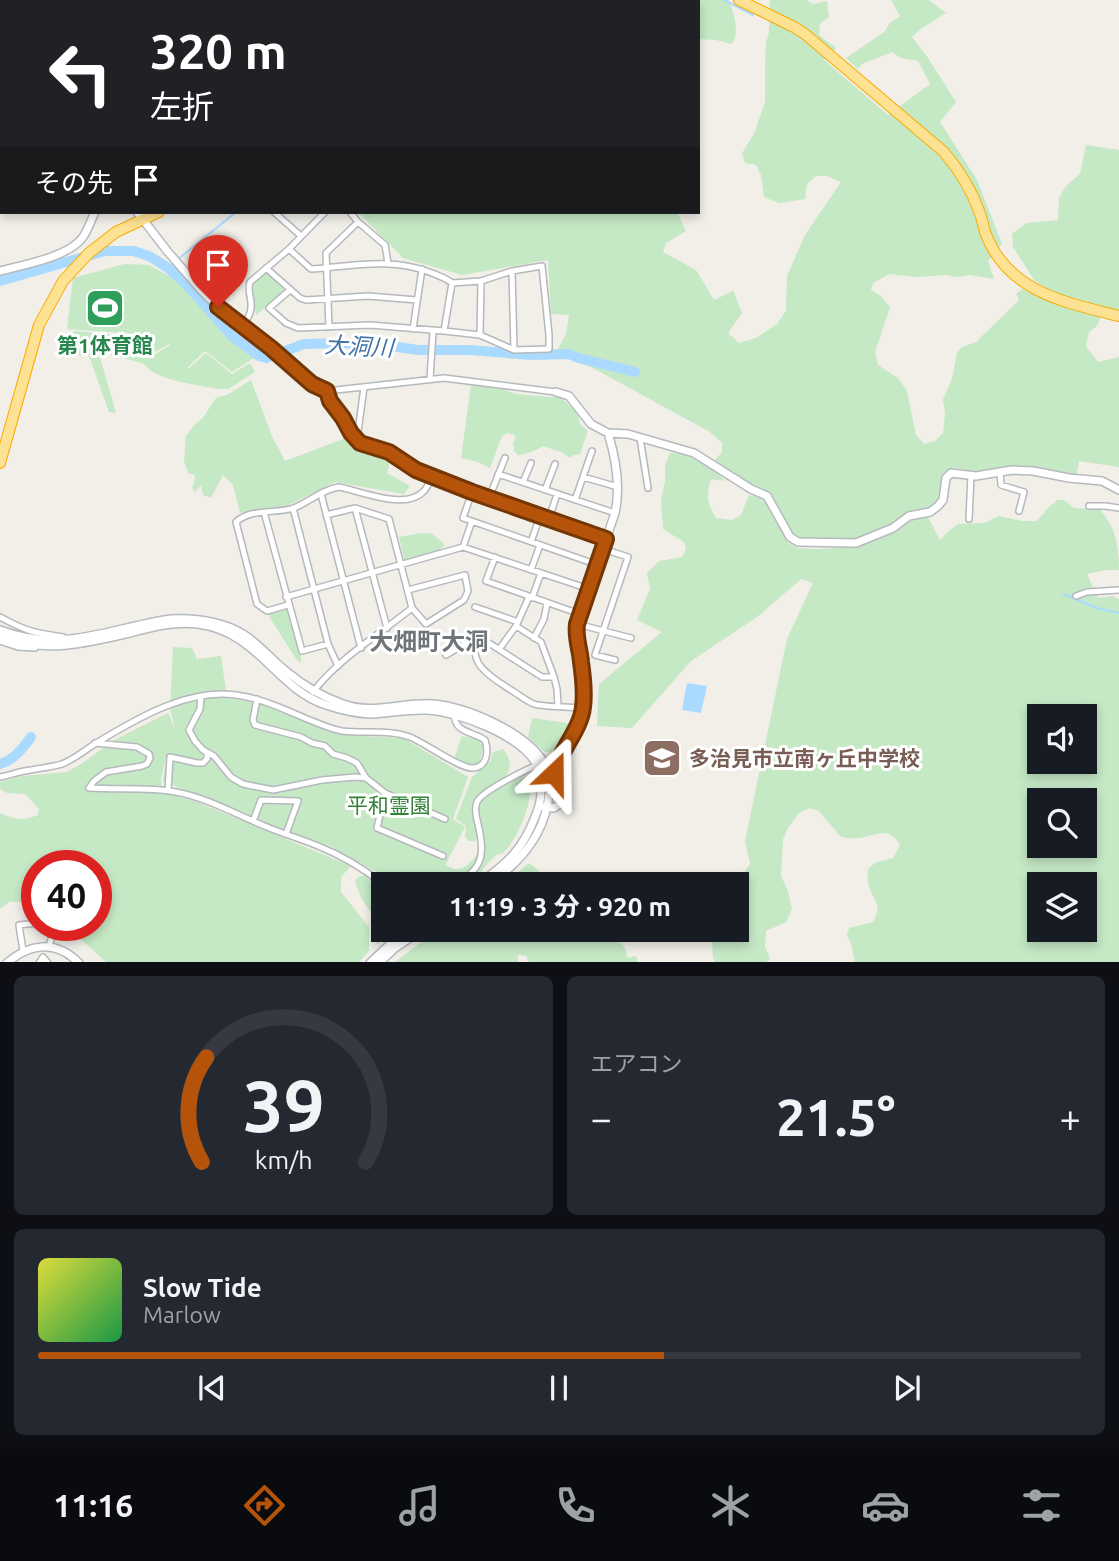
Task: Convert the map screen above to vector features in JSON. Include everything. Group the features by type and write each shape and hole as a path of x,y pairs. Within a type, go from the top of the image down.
{"highway":[{"path":"739,0 805,34 944,152 970,189 996,253 1026,284 1043,295 1063,302 1119,316"},
{"path":"0,463 39,325 63,281 81,260 140,215"}],"street":[{"path":"0,271 62,253 83,237 94,214"},
{"path":"276,214 301,236"},
{"path":"243,325 250,315 250,282 289,249 322,214"},
{"path":"352,214 385,245 388,263"},
{"path":"140,215 218,307 312,384 327,391 444,378 556,392 569,396 591,424 608,433 628,434 694,453 767,496 790,537 798,542 847,544 863,541 893,528 909,516 934,510 943,500 946,478 951,473 976,477 1012,470 1033,471 1102,481 1119,490"},
{"path":"329,327 326,253 358,222"},
{"path":"289,249 311,269 388,263 422,269 452,283 481,281 512,271 542,266 549,349 514,350 480,335 444,331 370,325 298,328 286,323 269,308 290,290"},
{"path":"266,268 290,290 306,300 368,296 417,299"},
{"path":"413,329 422,269"},
{"path":"512,271 514,350"},
{"path":"480,335 481,281"},
{"path":"444,331 452,283"},
{"path":"430,379 433,331"},
{"path":"357,440 364,387"},
{"path":"327,391 330,401 360,443 389,452 406,464 472,492 606,539"},
{"path":"543,807 554,807 561,803 562,796 554,773 583,708 577,624 618,499 616,463 608,433"},
{"path":"640,438 648,488"},
{"path":"575,500 592,451"},
{"path":"489,498 505,458"},
{"path":"523,482 531,463"},
{"path":"545,490 555,464"},
{"path":"1000,472 1001,485 1024,492 1019,511"},
{"path":"498,474 615,513"},
{"path":"969,519 971,475"},
{"path":"288,605 267,611 257,604 236,522 243,516 293,508 331,488 339,487 382,498 411,499 425,490 432,476"},
{"path":"583,477 618,487"},
{"path":"472,492 463,519 598,565"},
{"path":"321,494 361,648"},
{"path":"549,519 557,494"},
{"path":"1089,506 1119,508"},
{"path":"293,508 328,644 338,666"},
{"path":"326,515 355,508 389,519 412,608 426,624 464,600 468,591 466,575 408,590"},
{"path":"355,508 387,628"},
{"path":"264,512 302,652 328,644"},
{"path":"531,542 540,516"},
{"path":"463,547 472,521"},
{"path":"531,570 541,545"},
{"path":"286,597 463,547 589,589"},
{"path":"603,549 628,557 595,654 615,660"},
{"path":"495,557 486,582 580,614"},
{"path":"499,649 517,624 541,573"},
{"path":"1076,596 1087,592 1119,590"},
{"path":"534,638 544,619 547,603"},
{"path":"475,607 517,624 541,642 558,689 558,706"},
{"path":"312,694 338,666 412,608"},
{"path":"0,617 25,630 61,636 67,643"},
{"path":"0,639 43,646 100,640 167,624 199,624 239,639 284,677 323,704 355,713 420,710 478,722 499,732 526,752 537,765 540,778 543,807 516,853 495,872"},
{"path":"577,624 631,638"},
{"path":"0,630 25,638 67,643"},
{"path":"478,636 542,677 554,677"},
{"path":"478,636 475,653 483,671 535,705 583,708"},
{"path":"446,655 478,636"},
{"path":"0,777 64,764 95,743 159,709 201,697 224,694 257,699 342,731 400,734 432,748 461,766 472,768 481,765 487,757 485,740 458,727 454,715"},
{"path":"312,694 359,708 432,704 459,709 503,728 531,748 541,758 549,780 539,830 531,844 505,872"},
{"path":"201,697 200,709 189,730 195,741 223,766 231,777 243,784 257,788 283,789 322,780 366,778"},
{"path":"257,699 253,720 255,725 325,746 333,754 357,763 366,778 385,793 445,819"},
{"path":"95,743 136,747 149,754 150,758 147,764 142,766 102,774 89,789 168,791 203,800 331,852 371,875"},
{"path":"168,791 170,757 203,763 207,759 207,752"},
{"path":"472,872 482,854 475,815 477,801 482,795 515,775 537,765"},
{"path":"385,793 377,828 443,856"},
{"path":"253,821 261,800 298,802 286,834"},
{"path":"21,941 23,951"},
{"path":"49,947 51,941"},
{"path":"370,962 394,942"},
{"path":"379,962 405,942"},
{"path":"7,962 23,951 49,947 68,954 79,962"},
{"path":"38,962 43,957 48,962"}],"green space":[{"path":"700,0 729,0 736,34 732,44 700,39"},
{"path":"770,0 806,0 813,4 827,1 829,17 820,24 819,35 836,48 824,60 888,115 930,84 918,61 901,58 892,52 862,64 858,69 846,58 884,32 890,23 900,16 891,0 929,0 946,13 912,37 956,102 940,122 977,180 1002,244 988,261 994,279 970,275 916,277 889,274 873,283 871,290 881,296 890,307 875,352 878,365 899,379 907,391 916,435 924,444 935,441 943,433 943,399 952,379 957,353 962,347 976,342 1019,300 1016,294 1022,289 1048,301 1101,316 1097,326 1089,332 1086,346 1098,362 1119,357 1119,467 1079,461 1076,477 1023,466 1007,466 979,472 956,468 946,473 939,500 932,508 905,514 894,524 856,540 803,540 793,535 773,496 715,460 722,452 722,443 710,432 558,349 566,334 569,315 551,314 548,260 462,275 403,258 360,214 678,214 686,231 666,243 663,252 696,270 714,300 733,291 742,313 728,333 739,343 756,338 777,324 786,311 787,276 805,235 841,182 827,176 816,176 807,184 805,199 779,203 764,197 761,175 756,165 745,163 742,153 754,134 765,102 766,43"},
{"path":"1086,145 1119,150 1119,312 1069,299 1044,287 1034,280 1013,247 1012,234 1027,223 1058,220 1059,198 1066,186 1080,174"},
{"path":"124,264 149,265 171,277 187,289 254,358 232,372 205,351 188,369 206,353 232,374 250,363 255,372 228,389 219,389 158,375 144,364 103,352 99,354 116,413 109,412 89,356 79,356 80,340 72,333 75,331 138,337 152,356 170,345 153,353 138,334 67,329 73,278"},
{"path":"266,272 283,287 284,292 256,315 251,286"},
{"path":"251,380 271,434 285,461 349,437 361,450 390,462 387,473 410,486 404,494 335,482 289,505 240,513 233,485 223,475 211,498 203,495 201,485 195,492 192,488 194,474 189,474 184,462 186,436 216,398 229,394"},
{"path":"471,386 497,387 516,394 561,398 577,412 580,424 588,431 580,454 570,458 543,446 518,455 514,451 513,443 516,438 508,433 502,436 490,468 461,458"},
{"path":"670,453 700,461 725,481 711,479 708,490 709,504 716,518 732,520 741,515 749,495 759,497 768,505 788,543 797,548 856,547 893,532 912,519 928,517 940,540 958,524 985,523 999,516 1037,521 1058,500 1064,500 1074,508 1099,509 1113,530 1119,561 1119,570 1087,574 1098,598 1112,596 1119,599 1119,962 855,962 847,935 849,928 873,922 877,910 868,882 868,869 875,863 893,858 900,845 887,833 857,838 841,837 819,811 809,808 799,813 783,839 781,876 792,909 786,922 766,931 765,947 770,959 766,962 715,962 712,942 749,942 749,872 744,872 750,864 745,841 787,639 813,583 801,579 757,617 691,661 632,728 597,726 599,684 662,632 637,620 650,589 647,573 659,561 682,557 686,548 684,542 663,529 661,499 665,466"},
{"path":"433,534 445,545 438,551 404,560 399,537"},
{"path":"284,608 288,610 301,663 267,613"},
{"name":"平和霊園","path":"173,647 192,648 197,659 221,656 227,698 261,704 342,735 403,738 468,777 453,819 465,827 446,864 451,868 461,869 470,863 480,849 477,865 469,872 377,872 330,846 257,821 163,781 167,753 161,779 162,792 197,802 351,866 341,877 341,892 369,927 369,951 359,962 106,962 83,941 112,941 112,850 21,850 21,902 9,902 0,909 0,813 23,819 38,815 39,809 25,794 7,793 0,789 0,782 23,776 67,772 114,740 168,713 176,731 170,710"},
{"path":"532,718 574,724 559,747 546,752 528,737"},
{"path":"462,736 477,740 483,745 481,758 475,765 466,765 454,759"},
{"path":"503,749 509,759 509,770 503,779 483,791 476,799 474,813 477,838 475,841 469,841 465,836 466,826 456,819 472,777 490,762 493,752"},
{"path":"526,776 530,793 525,815 516,836 505,851 495,856 481,872 474,872 484,854 478,805 492,792"},
{"path":"529,863 540,872 518,872"},
{"path":"359,876 365,876 371,881 371,913 361,898 355,881"},
{"path":"616,942 621,943 627,957 634,956 637,962 529,962 526,956 518,955 518,962 395,962 420,943"}],"water":[{"path":"687,683 707,686 701,713 682,710"}],"waterway":[{"path":"724,0 753,15"},
{"path":"177,260 234,214"},
{"name":"大洞川","path":"0,281 105,251 134,251 151,257 168,268 186,284 232,336 259,356 266,358 304,344 343,343 418,350 569,354 635,372"},
{"name":"大洞川","path":"168,268 173,264"},
{"path":"1063,594 1097,608 1119,613"},
{"path":"0,764 14,757 31,737"}],"place":[{"name":"第1体育館","path":"105,308"},
{"name":"多治見市立南ヶ丘中学校","path":"662,758"}],"district":[{"name":"大畑町大洞","path":"429,641"}],"route":[{"path":"218,307 312,384 327,391 330,401 360,443 389,452 416,470 472,492 606,539 577,624 583,708 554,773"}]}
